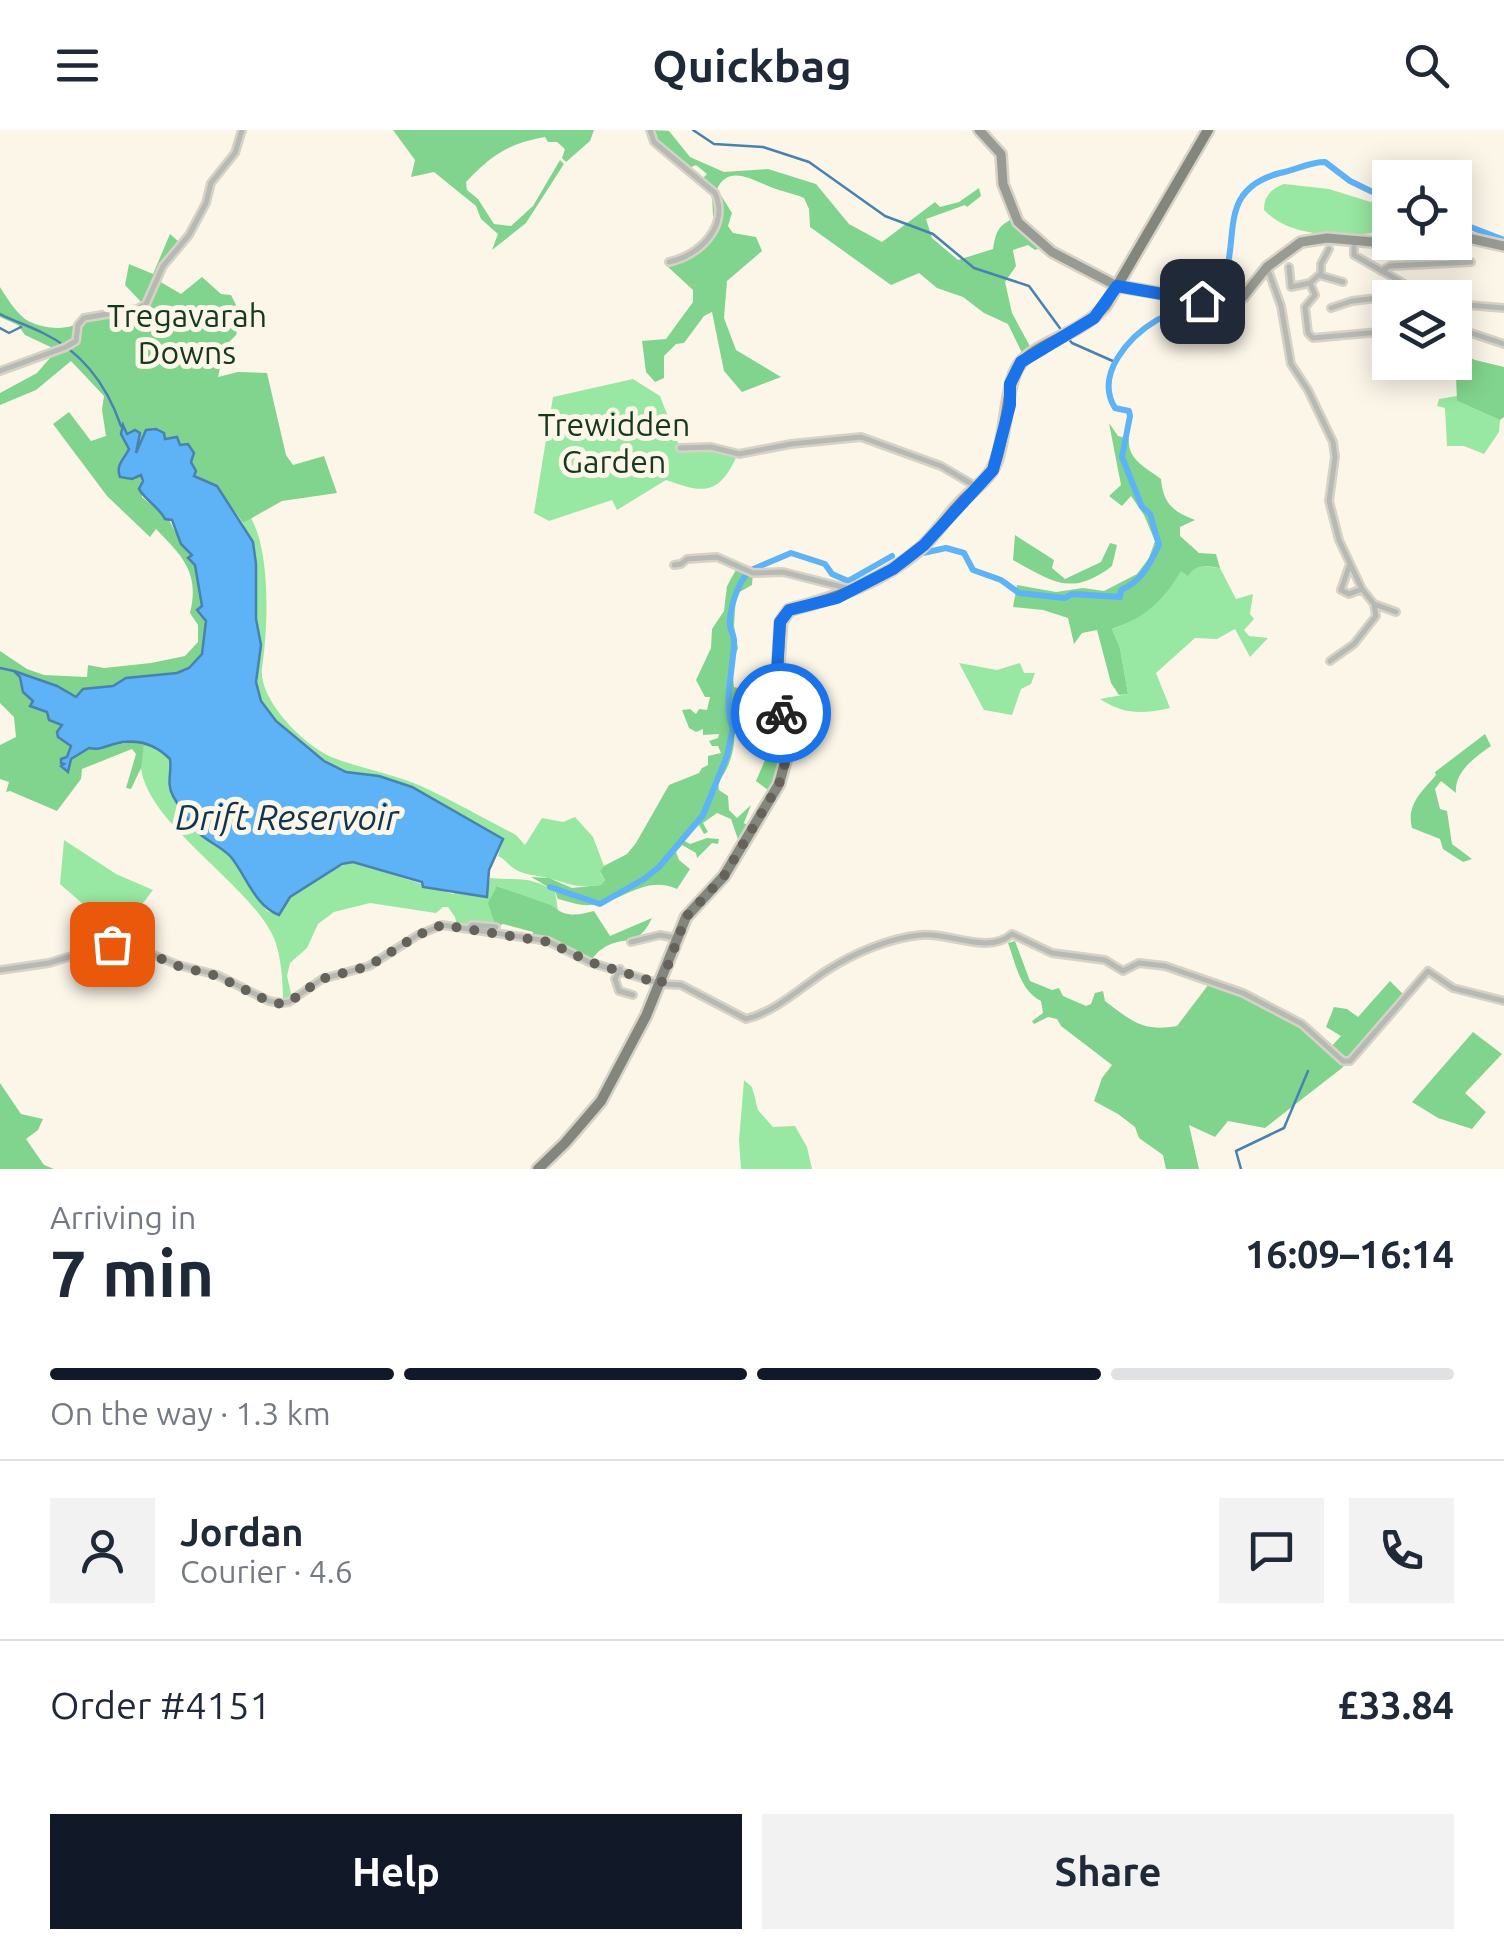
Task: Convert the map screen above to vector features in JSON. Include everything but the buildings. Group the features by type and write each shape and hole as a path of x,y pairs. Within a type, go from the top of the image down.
{"main road":[{"path":"980,130 1000,154 1002,184 1018,222 1052,252 1117,286 1231,304 1243,297 1267,267 1301,242 1326,238 1372,242"},
{"path":"538,1169 600,1101 661,984 676,938 696,903 731,865 779,784 786,767 786,728 776,690 780,622 784,614 837,598 893,569 919,550 993,470 1014,372 1028,354 1094,318 1117,286 1208,130"},
{"path":"1472,239 1504,246"}],"street":[{"path":"0,371 76,341 78,326 84,318 137,310 146,304 163,266 198,219 211,182 235,153 242,130"},
{"path":"650,130 654,142 715,193 718,201 706,244 685,260 669,262"},
{"path":"1354,241 1354,256 1398,280"},
{"path":"1321,276 1321,264 1330,249"},
{"path":"1381,271 1390,266 1471,262"},
{"path":"1267,267 1281,306 1291,364 1333,442 1335,457 1328,500 1339,540 1362,589 1374,604 1396,612"},
{"path":"1289,267 1291,288 1321,276 1343,282"},
{"path":"1310,283 1315,295 1304,307 1312,338 1372,333"},
{"path":"1331,308 1372,299"},
{"path":"1472,305 1504,308"},
{"path":"1472,333 1504,344"},
{"path":"680,448 711,447 739,454 791,444 861,438 941,466 977,486"},
{"path":"674,564 717,557 753,573 787,573 854,588"},
{"path":"1350,564 1342,590 1349,594 1362,589"},
{"path":"1374,604 1376,616"},
{"path":"1330,660 1354,644 1382,608"},
{"path":"0,970 50,963 120,941 281,1004 322,979 379,961 442,925 548,942 590,962 661,984 681,985 749,1019 768,1012 829,969 881,944 922,935 995,942 1012,934 1052,953 1105,960 1122,971 1139,963 1199,975 1266,1003 1302,1024 1343,1062 1350,1061 1428,971 1454,988 1504,1001"},
{"path":"468,929 472,925 496,927"},
{"path":"632,942 660,935 676,938"},
{"path":"620,969 615,979 619,990 633,995"}],"green space":[{"path":"393,130 594,130 590,141 566,162 562,158 565,149 545,137 501,152 466,182 467,190 478,199 494,224 511,226 533,206 560,160 564,164 526,223 492,250 498,234 481,219 476,206 434,172 411,177 415,160"},
{"path":"654,130 669,131 690,157 724,172 768,169 816,184 849,224 882,242 935,202 940,207 959,202 979,188 981,196 967,207 926,219 932,238 958,260 993,249 999,229 1015,218 1043,247 1035,250 1028,245 1013,250 1016,266 1005,282 1012,313 1032,350 1023,355 1008,324 963,297 937,288 919,273 891,285 810,227 804,198 735,175 722,181 717,189 732,213 728,226 733,233 756,237 762,251 727,281 724,318 736,350 781,377 742,392 724,371 712,312 704,316 684,343 676,344 664,356 664,378 655,382 646,372 642,341 666,339 693,302 693,290 667,266 700,250 711,238 718,220 713,216 712,194 698,183 707,174 696,165 689,168 654,136"},
{"path":"1284,184 1329,189 1372,202 1372,233 1320,234 1290,227 1264,210 1265,201 1275,188"},
{"path":"170,234 179,242 161,264 142,303 125,285 129,264 153,274"},
{"name":"Tregavarah Downs","path":"202,277 221,294 231,295 242,317 236,335 225,346 218,377 238,372 267,373 286,455 293,465 324,456 337,493 282,501 243,523 217,486 141,475 142,497 169,520 194,557 209,647 190,668 177,673 40,707 89,748 137,742 144,745 141,768 131,789 126,788 136,754 132,749 82,769 81,779 57,811 6,792 9,782 0,779 0,745 16,737 14,717 0,703 0,651 44,675 87,677 88,665 104,668 185,656 198,642 198,625 190,613 193,586 181,557 156,529 150,537 107,496 53,424 69,412 91,441 106,436 104,396 71,361 36,390 0,405 0,393 37,373 57,350 25,335 18,325 0,317 0,287 25,319 64,328 84,318 139,306 159,281 181,294"},
{"path":"1472,358 1504,367 1504,417 1500,420 1457,401 1456,380 1472,380"},
{"name":"Trewidden Garden","path":"633,379 660,396 680,448 716,448 736,458 723,479 699,489 666,480 617,510 612,500 549,521 534,513 553,397"},
{"path":"1457,396 1457,401 1500,420 1499,432 1484,454 1464,446 1447,446 1445,408 1437,406 1439,399"},
{"path":"1109,423 1118,436 1129,439 1131,452 1139,462 1161,479 1170,506 1195,520 1180,527 1180,536 1199,553 1216,554 1220,568 1198,567 1188,576 1181,571 1153,607 1112,629 1120,648 1128,694 1119,695 1111,683 1097,630 1082,633 1074,644 1068,618 1013,607 1017,585 1056,592 1083,588 1104,591 1137,574 1149,558 1155,541 1144,515 1131,496 1122,506 1109,496 1121,485"},
{"path":"251,518 265,571 263,681 276,708 298,734 323,753 421,786 516,835 525,845 542,818 563,822 575,817 593,837 604,866 600,873 605,880 601,885 575,885 518,871 498,856 503,839 412,787 379,776 346,772 324,761 276,722 261,701 256,682 261,645 256,619 256,564 243,523"},
{"path":"1015,535 1054,560 1052,568 1065,579 1101,562 1110,543 1117,545 1112,566 1098,576 1074,584 1062,583 1013,560"},
{"path":"737,568 753,573 752,585 736,594 734,626 738,648 732,665 734,687 767,705 773,699 783,746 772,793 756,781 768,753 753,747 751,740 739,732 770,739 768,729 749,705 732,705 733,750 718,782 719,790 728,796 729,810 737,818 751,805 744,823 752,829 741,848 731,819 717,813 703,823 708,832 704,834 699,825 683,840 690,844 707,838 719,839 718,844 712,843 697,858 696,853 682,845 676,852 690,869 677,889 665,885 643,887 590,905 558,899 555,891 531,877 549,878 572,888 601,885 605,880 600,872 604,866 627,854 636,843 669,785 699,773 708,765 708,756 721,753 709,741 719,734 703,735 703,729 696,732 689,728 682,710 690,709 696,714 699,709 707,710 710,697 705,697 696,680 711,648 712,629 724,611 727,586"},
{"path":"1220,568 1236,599 1253,594 1250,614 1254,619 1244,630 1249,636 1268,638 1250,657 1235,629 1217,639 1195,638 1156,673 1170,708 1134,712 1100,699 1128,694 1120,648 1112,629 1152,606 1181,570"},
{"path":"959,663 997,670 1020,663 1024,673 1035,673 1031,684 1021,689 1012,715 984,710"},
{"path":"1485,734 1491,746 1462,772 1456,793 1441,781 1435,789 1440,809 1447,811 1452,844 1472,859 1463,862 1443,849 1440,839 1412,828 1411,812 1435,772"},
{"path":"152,744 170,759 171,793 191,823 201,836 229,855 267,911 279,915 290,897 330,870 353,862 453,894 457,891 486,897 490,878 530,881 555,891 558,911 498,886 496,927 457,925 448,907 436,913 370,903 334,912 318,924 307,948 290,963 287,976 292,998 283,1000 278,952 262,918 180,833 148,789 141,762 144,745"},
{"path":"64,840 116,874 153,890 130,920 107,925 60,884"},
{"path":"497,886 567,914 594,911 610,936 652,918 641,934 610,945 589,962 548,941 534,940 533,932 503,924 496,927 488,903"},
{"path":"1015,941 1030,981 1052,990 1059,988 1063,996 1086,1006 1095,993 1103,991 1105,1001 1123,1014 1155,1027 1177,1026 1212,980 1274,1009 1329,1049 1341,1036 1326,1027 1334,1007 1347,1009 1358,1017 1390,981 1404,995 1342,1068 1265,1128 1228,1121 1215,1137 1189,1125 1199,1169 1166,1169 1163,1155 1139,1138 1135,1127 1094,1101 1102,1078 1112,1065 1057,1019 1048,1017 1034,1024 1032,1021 1043,1013 1041,1001 1020,976 1008,943"},
{"path":"1473,1032 1502,1054 1465,1093 1486,1112 1472,1129 1438,1118 1412,1102"},
{"path":"744,1080 752,1087 758,1110 773,1127 795,1126 807,1147 812,1169 741,1169"},
{"path":"0,1083 21,1114 43,1119 38,1130 26,1139 44,1165 54,1169 0,1169"}],"water":[{"name":"Drift Reservoir","path":"123,425 127,434 135,430 140,433 136,453 146,430 156,429 164,433 165,439 177,437 180,445 188,444 194,453 194,476 217,486 253,542 261,645 256,682 261,701 276,721 324,761 346,772 379,776 412,787 503,839 489,870 487,897 423,887 422,882 353,862 342,864 290,897 279,915 257,898 231,857 189,821 171,791 170,759 158,749 122,742 89,748 71,759 68,772 61,766 61,759 67,757 71,746 58,737 62,725 49,720 47,712 30,706 33,701 23,692 20,677 14,671 76,697 83,689 113,686 126,678 177,673 189,668 202,654 206,621 197,610 202,606 195,565 188,558 192,555 181,544 172,520 165,519 139,489 141,475 132,479 120,477 120,465 129,449 121,434"}],"waterway":[{"path":"693,130 714,144 763,147 809,162 885,216 933,234 974,268 1029,286 1062,331"},
{"path":"923,553 946,548 964,553 973,570 1001,580 1019,593 1065,598 1072,594 1120,597 1121,590 1144,572 1159,545 1150,514 1142,507 1122,457 1130,416 1129,411 1115,408 1109,382 1118,357 1157,320 1191,315 1213,295 1225,275 1237,208 1244,194 1258,182 1325,162 1372,192"},
{"path":"1472,228 1504,240"},
{"path":"0,314 38,330 82,360 109,397 121,426"},
{"path":"0,328 9,333 21,327"},
{"path":"1067,337 1072,343 1115,362"},
{"path":"751,570 791,553 825,564 832,574 848,581 892,556"},
{"path":"550,887 600,904 659,867 703,815 727,756 733,728 729,709 734,641 730,620 737,590 748,573"},
{"path":"0,668 14,671"},
{"path":"1241,1169 1236,1151 1284,1128 1308,1071"}],"way so far":[{"path":"112,944 120,941 281,1004 322,979 369,966 418,935 442,925 548,942 590,962 661,984 686,917 724,876 779,784 787,756 781,713"}],"route":[{"path":"781,713 776,690 780,622 784,614 837,598 893,569 924,545 993,470 1010,405 1010,384 1028,354 1094,318 1117,286 1202,301"}]}
